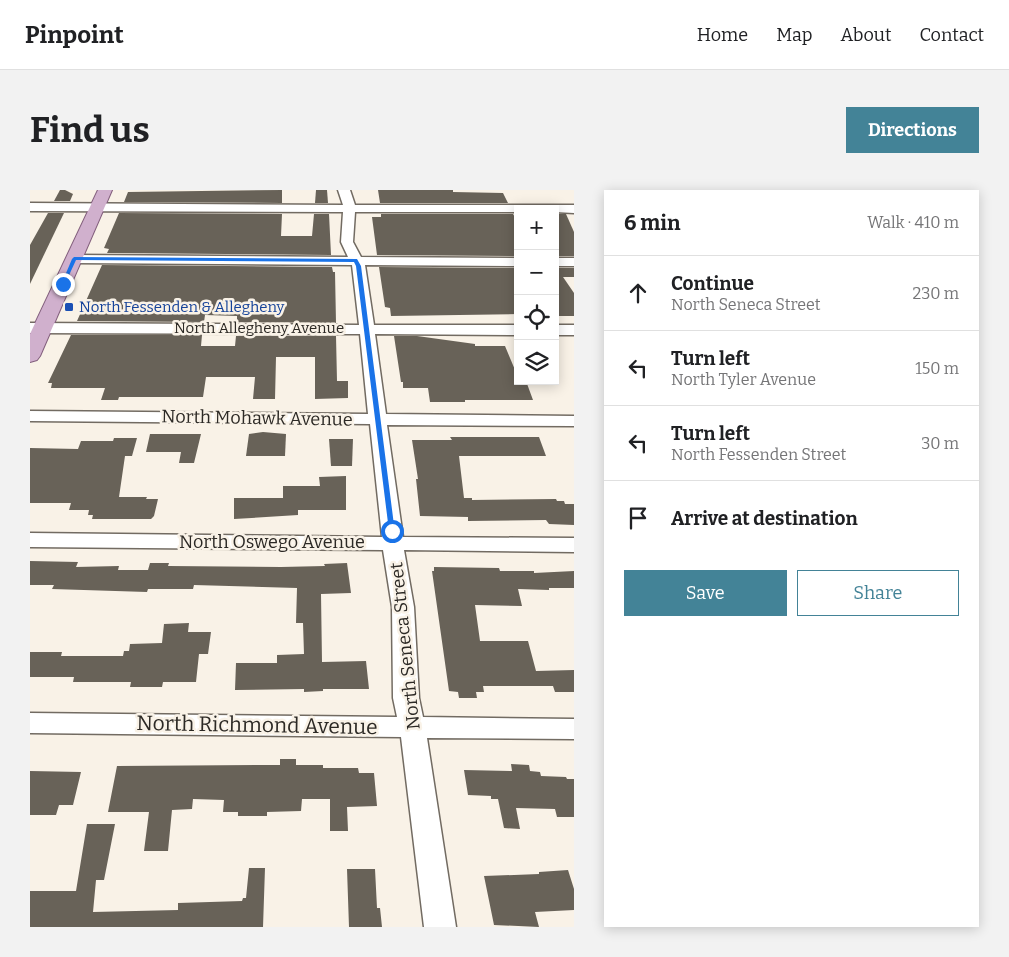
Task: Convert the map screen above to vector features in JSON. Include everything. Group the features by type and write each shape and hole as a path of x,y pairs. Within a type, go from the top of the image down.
{"main road":[{"path":"30,356 36,327 74,259 105,190"}],"street":[{"name":"North Seneca Street","path":"344,190 348,207 347,242 358,266 367,329 403,607 406,698 418,759 440,927"},
{"path":"30,207 574,209"},
{"path":"74,259 514,262"},
{"path":"559,262 574,262"},
{"name":"North Allegheny Avenue","path":"36,327 514,330"},
{"path":"559,330 574,330"},
{"name":"North Mohawk Avenue","path":"30,416 574,421"},
{"name":"North Oswego Avenue","path":"30,540 574,545"},
{"name":"North Richmond Avenue","path":"30,723 574,729"}],"building":[{"path":"60,190 73,194 70,201 54,201"},
{"path":"282,190 282,203 124,202 128,192"},
{"path":"316,190 327,190 328,203 315,203"},
{"path":"378,190 453,190 453,192 503,193 508,203 380,203"},
{"path":"48,213 64,213 30,284 30,245"},
{"path":"119,213 282,214 281,236 312,236 314,214 329,214 331,255 107,253 109,249 104,248"},
{"path":"381,214 513,214 514,256 377,255 372,217 381,217"},
{"path":"559,214 566,214 574,232 574,256 559,256"},
{"path":"102,265 332,267 333,272 335,272 336,323 237,322 237,316 205,315 204,322 77,321"},
{"path":"379,267 514,268 514,314 391,316 390,308 385,307"},
{"path":"559,268 574,268 574,277 563,277 574,293 574,316 559,316"},
{"path":"71,335 202,335 201,346 235,346 236,336 336,336 337,381 348,381 348,398 315,399 315,357 276,357 275,399 253,399 255,377 206,377 203,397 119,397 118,400 101,400 105,388 51,388 52,383 48,383"},
{"path":"394,336 417,336 475,344 475,346 505,346 514,367 514,385 527,385 533,400 430,402 428,388 403,388 403,382 401,382"},
{"path":"263,432 286,434 285,456 246,456 249,434"},
{"path":"150,434 201,434 194,463 179,463 181,452 146,452"},
{"path":"450,437 539,437 546,456 459,456 464,498 472,498 472,500 556,499 557,501 564,501 565,504 574,504 574,525 549,524 546,520 468,521 468,517 420,516 416,479 418,479 412,440 452,440"},
{"path":"114,438 137,438 132,456 125,456 119,497 158,499 154,516 151,519 92,519 93,515 88,515 89,510 69,510 71,503 30,503 30,448 78,449 81,441 113,441"},
{"path":"329,439 353,439 352,466 331,466"},
{"path":"346,476 346,510 298,510 298,515 234,519 234,498 283,498 283,486 320,486 319,477"},
{"path":"30,561 78,562 76,567 119,566 118,570 148,570 150,563 169,563 168,566 281,567 325,566 324,564 347,563 351,593 321,594 322,662 366,661 369,689 323,689 323,691 304,692 304,689 235,690 236,663 277,663 277,655 304,654 303,623 296,623 297,588 194,585 193,589 148,589 147,592 52,589 54,585 30,585"},
{"path":"434,567 499,568 500,571 534,571 534,573 574,571 574,588 549,588 549,590 518,589 522,606 475,605 480,641 528,641 536,671 574,670 574,692 555,692 553,686 483,686 484,692 476,692 477,698 459,698 458,692 449,691 432,571 434,571"},
{"path":"189,623 188,632 211,632 208,654 199,654 196,682 163,682 162,687 130,687 131,682 73,682 74,677 30,677 30,652 62,652 61,656 123,656 124,651 129,651 130,644 162,643 164,624"},
{"path":"280,759 296,759 296,765 323,765 323,768 358,768 359,773 374,773 377,806 347,807 348,831 330,831 330,799 302,799 301,811 267,812 267,816 238,816 238,812 223,812 224,800 193,799 192,809 172,810 168,851 144,851 149,812 108,812 117,766 280,765"},
{"path":"511,764 529,765 530,771 540,772 541,776 574,779 574,817 557,817 555,809 516,808 520,829 504,828 498,799 491,799 491,796 468,795 464,770 512,771"},
{"path":"30,771 81,772 73,805 59,805 56,815 30,815"},
{"path":"87,824 115,824 104,880 96,880 93,912 178,910 178,903 242,901 243,898 246,898 249,868 265,868 263,927 30,927 30,891 76,891"},
{"path":"347,869 375,869 377,908 380,908 382,927 349,927"},
{"path":"568,870 574,889 574,910 535,912 539,927 494,925 484,876 539,874 539,872"}],"place":[{"name":"North Fessenden & Allegheny","path":"69,307"}],"route":[{"path":"63,284 74,259 356,260 392,531"}]}
